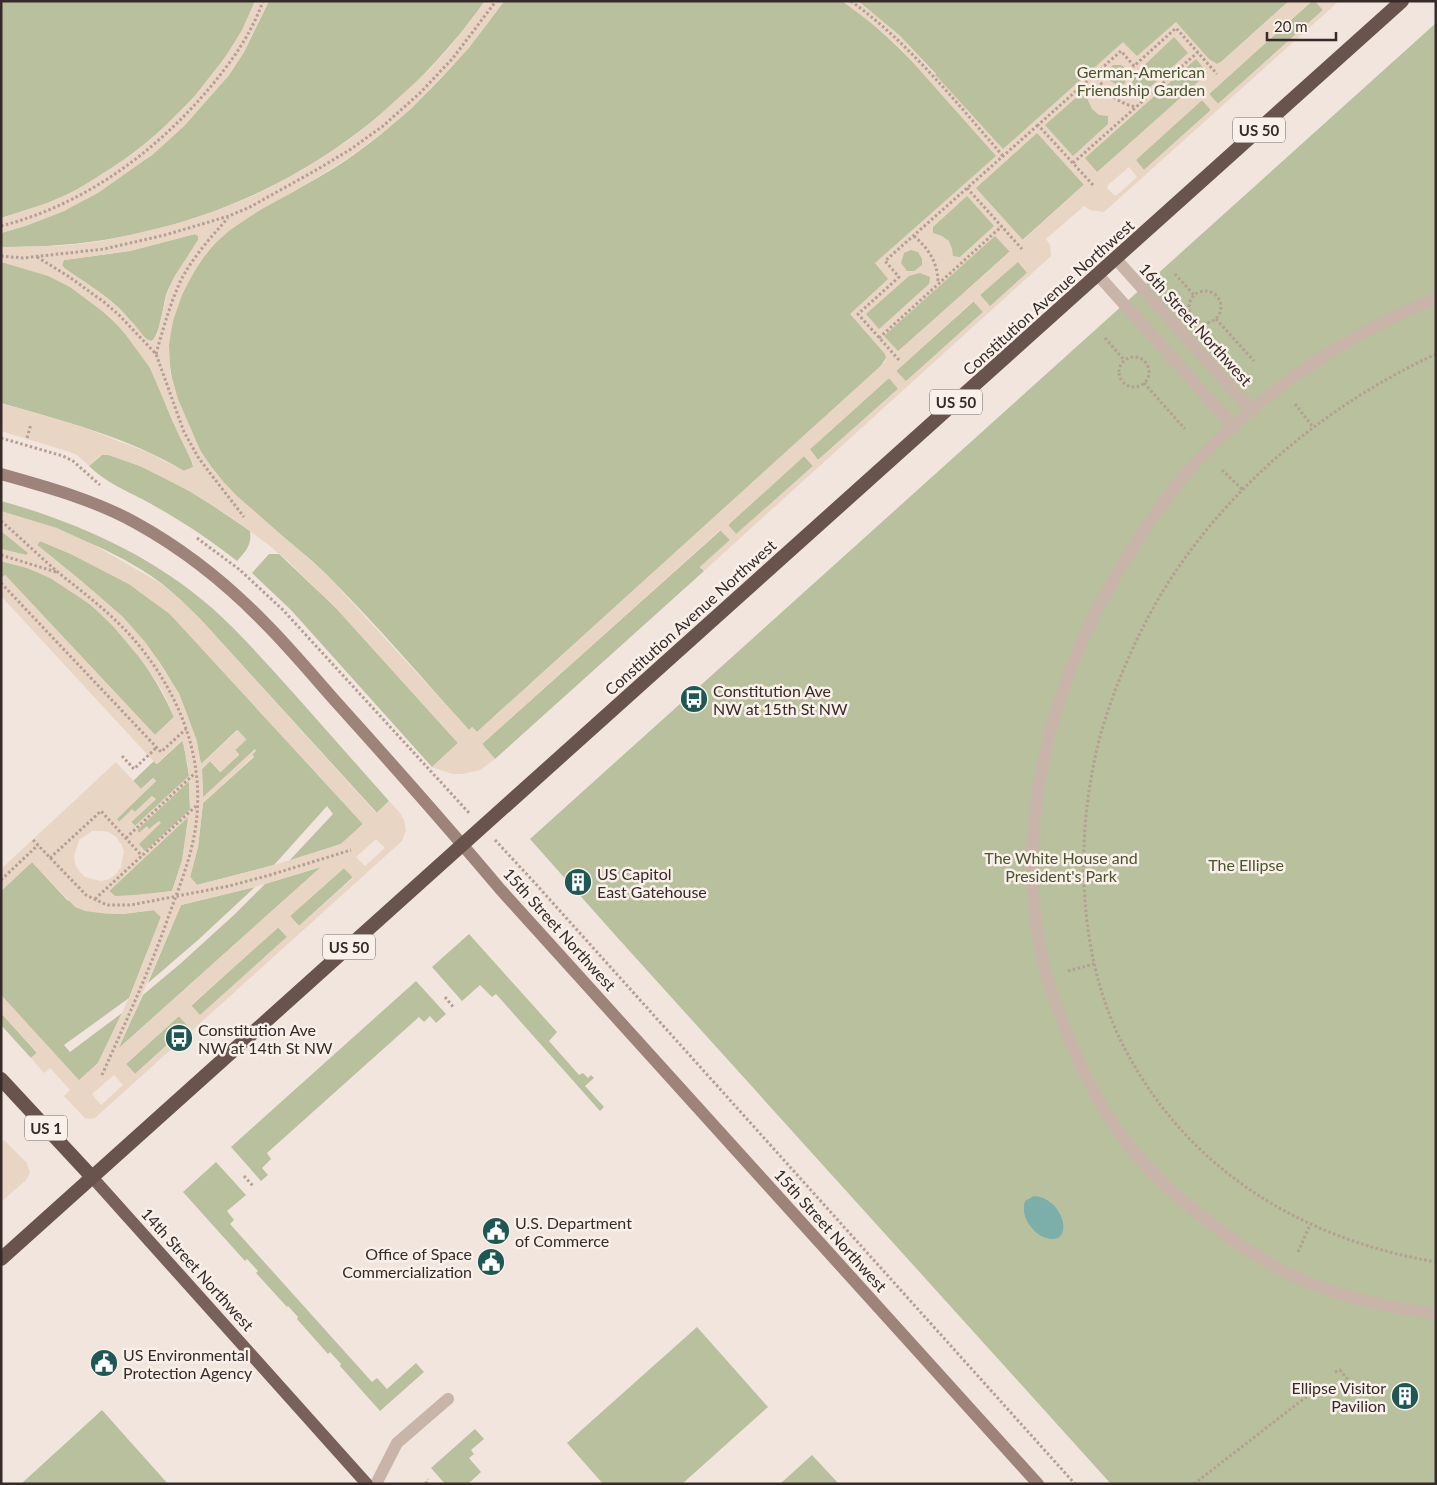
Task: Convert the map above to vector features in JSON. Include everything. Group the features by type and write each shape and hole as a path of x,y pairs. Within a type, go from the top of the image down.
{"highway":[{"name":"Constitution Avenue Northwest","path":"1,1259 1402,1"},
{"name":"14th Street Northwest","path":"1,1079 92,1177"}],"main road":[{"name":"15th Street Northwest","path":"1,474 44,486 113,511 160,538 202,567 265,622 421,796 500,889 1038,1484"},
{"name":"14th Street Northwest","path":"92,1177 366,1484"}],"lane":[{"name":"16th Street Northwest","path":"1116,259 1252,411"},
{"path":"1098,275 1234,427"},
{"path":"1436,298 1393,317 1329,353 1288,380 1197,462 1165,500 1137,540 1084,634 1052,722 1043,764 1033,836 1034,907 1045,969 1082,1070 1100,1105 1120,1135 1146,1166 1172,1192 1251,1252 1303,1280 1327,1290 1372,1303 1436,1314"},
{"path":"376,1484 397,1443 448,1399"}],"path":[{"path":"1,226 17,222 91,190 148,150 180,121 228,66 239,49 263,1"},
{"path":"1,256 24,258 104,249 164,235 230,216 250,207 351,149 383,126 420,94 453,58 496,1"},
{"path":"851,1 879,22 918,59 1003,156"},
{"path":"899,360 858,314 899,277 885,261 1121,51 1134,66 1176,28 1217,74"},
{"path":"1072,163 1198,52"},
{"path":"1095,74 1112,96 1127,105 1136,107"},
{"path":"1038,125 1093,186"},
{"path":"967,188 1022,249"},
{"path":"156,354 169,310 182,279 197,254 230,216"},
{"path":"879,338 1002,226"},
{"path":"914,236 924,245 933,258 938,274 938,284"},
{"path":"36,256 104,302 156,354 184,432 198,456 244,517"},
{"path":"1175,274 1194,295"},
{"path":"1209,291 1217,296 1221,306 1216,319 1206,323 1200,322 1191,316 1189,305 1194,295 1209,291"},
{"path":"1216,319 1254,361"},
{"path":"1105,338 1124,360"},
{"path":"1436,354 1369,389 1313,427 1227,506 1196,544 1163,591 1130,657 1101,733 1088,804 1084,858 1086,914 1094,964 1109,1010 1124,1048 1148,1087 1170,1117 1203,1152 1263,1200 1310,1225 1340,1238 1375,1249 1436,1262"},
{"path":"1136,356 1145,360 1149,374 1144,384 1130,387 1122,381 1118,371 1119,366 1124,360 1136,356"},
{"path":"1144,384 1186,429"},
{"path":"1295,404 1313,427"},
{"path":"27,438 31,424"},
{"path":"1222,470 1243,490"},
{"path":"1,521 59,573 104,608 140,647 172,693 187,729 196,773 195,831 188,862 150,965 102,1075"},
{"path":"1,555 59,573"},
{"path":"233,564 283,610 438,780"},
{"path":"1,584 162,752 187,729"},
{"path":"122,756 134,769 157,747"},
{"path":"126,838 196,773"},
{"path":"95,899 196,806"},
{"path":"50,858 101,811 142,856"},
{"path":"33,840 86,895 107,905 131,905 176,897 270,875 352,850"},
{"path":"1,880 38,845"},
{"path":"534,882 1075,1484"},
{"path":"1068,971 1094,964"},
{"path":"445,997 454,1008"},
{"path":"244,1176 254,1187"},
{"path":"1298,1252 1310,1225"},
{"path":"1335,1372 1340,1370 1347,1379 1358,1387 1376,1388"},
{"path":"1194,1484 1315,1390"},
{"path":"426,1484 428,1479"}],"green space":[{"path":"1,1 255,1 244,27 220,65 185,107 144,144 100,176 67,195 1,218"},
{"path":"269,1 485,1 440,58 389,107 333,150 274,185 210,213 143,232 73,244 1,247 1,233 64,211 152,155 184,126 229,75 244,52"},
{"name":"German-American Friendship Garden","path":"504,1 842,1 888,37 929,79 936,74 900,36 858,1 1289,1 898,352 886,358 880,367 477,732 472,727 469,730 382,632 327,575 242,502 217,474 198,446 182,414 172,379 169,345 173,319 182,295 199,265 219,240 231,229 258,211 342,163 388,128 410,109 450,68"},
{"path":"1312,1 1315,1 1323,10 1218,104 1209,94"},
{"name":"The White House and President's Park","path":"1436,23 1436,1484 1111,1484 530,839"},
{"path":"1202,100 1211,110 1144,170 1135,160"},
{"path":"195,234 198,236 198,240 169,288 159,326 152,341 145,338 113,303 62,265 64,260 130,251"},
{"path":"1018,261 1028,272 990,307 980,295"},
{"path":"1,262 23,266 45,274 66,285 105,313 122,330 137,348 153,373 193,467 184,471 163,459 118,439 1,403"},
{"path":"974,301 983,312 906,382 896,371"},
{"path":"889,378 899,388 818,460 809,450"},
{"path":"102,455 117,457 148,469 193,493 222,512 250,531 250,540 246,551 237,561 180,521 95,472 89,466"},
{"path":"804,456 813,466 737,535 728,525"},
{"path":"1,501 86,530 139,557 189,589 223,618 255,651 389,801 377,813 203,622 161,583 124,560 64,532 1,511"},
{"path":"721,530 730,540 700,567 704,571 495,759 482,744"},
{"path":"1,531 29,553 26,555 1,549"},
{"path":"40,541 71,554 129,584 170,614 363,824 341,844 289,861 333,814 327,806 274,865 197,885 190,877 198,847 203,803 254,757 252,755 255,749 203,798 202,769 210,761 220,772 239,755 235,750 246,739 237,730 201,764 191,726 178,694 161,665 141,638 118,614 37,545"},
{"path":"269,554 279,554 336,608 458,743 432,767 291,610 252,573"},
{"path":"1,561 27,568 51,578 74,592 95,609 133,649 163,694 174,717 155,735 5,575 1,579"},
{"path":"183,740 189,776 135,826 131,822 155,800 152,796 135,812 132,810 119,822 116,819 156,781 153,778 141,789 133,781 154,761 157,764"},
{"path":"189,781 190,810 145,852 138,844 159,821 149,830 139,833 137,830"},
{"path":"189,816 182,861 172,891 145,895 115,896 109,891"},
{"path":"32,862 67,900 100,913 122,914 154,910 161,917 129,998 64,1045 70,1052 122,1013 98,1063 79,1081 1,995 1,891"},
{"path":"321,867 118,1049 143,995 234,915 265,884"},
{"path":"344,868 353,877 299,926 290,916"},
{"path":"255,887 198,940 148,983 181,905"},
{"path":"278,927 287,937 200,1016 191,1006"},
{"path":"469,934 557,1032 549,1041 579,1075 583,1073 588,1078 591,1075 594,1078 585,1086 604,1107 600,1111 496,994 492,997 480,985 462,1001 432,967"},
{"path":"416,981 446,1014 436,1023 430,1016 424,1022 419,1017 267,1153 271,1159 262,1168 268,1175 261,1181 231,1147"},
{"path":"1,1013 37,1053 31,1058 1,1025"},
{"path":"179,1016 188,1026 135,1074 126,1064"},
{"path":"216,1162 246,1195 227,1211 234,1220 230,1224 372,1382 377,1378 387,1389 416,1363 424,1372 380,1411 340,1366 341,1364 330,1352 328,1354 297,1319 298,1317 256,1273 258,1271 247,1259 245,1261 183,1192"},
{"path":"697,1327 768,1407 682,1484 603,1484 567,1443"},
{"path":"102,1410 168,1484 21,1484"},
{"path":"475,1429 484,1439 471,1450 474,1454 469,1458 481,1472 468,1484 445,1484 431,1468"},
{"path":"812,1455 839,1484 780,1484"}],"shaded area":[{"path":"255,1 269,1 244,52 229,75 184,126 152,155 98,193 64,211 1,233 1,218 47,203 75,191 133,154 159,132 193,98 226,56 241,32"},
{"path":"485,1 504,1 469,48 412,108 380,135 342,162 260,210 230,230 212,246 199,263 183,292 173,321 169,344 170,371 178,399 201,452 217,475 236,495 326,574 469,730 472,727 477,732 885,362 885,354 850,314 888,279 875,263 996,156 901,49 877,27 842,1 858,1 900,36 1003,149 1123,42 1137,56 1176,22 1209,59 1217,64 1289,1 1312,1 1209,94 1218,104 1323,10 1315,1 1328,1 1330,3 1332,1 1339,1 1104,212 1090,210 1084,206 1046,239 1050,245 1051,256 704,571 700,567 730,540 720,530 482,744 495,759 480,770 462,774 452,774 432,767 458,743 336,608 288,561 266,543 225,513 191,492 140,466 108,455 102,455 89,466 77,455 70,452 1,431 1,403 83,427 149,453 184,471 193,467 150,368 123,331 110,317 70,287 48,276 1,262 1,247 58,246 96,242 179,223 255,195 301,171 346,142 374,120 429,70 450,47","holes":["1174,37 1188,53 1139,97 1131,97 1129,86 1133,81 1133,76","1196,59 1208,74 1097,172 1085,158","1113,65 1121,65 1127,69 1129,76 1124,84 1117,85 1109,80 1108,71","1079,95 1086,96 1092,109 1099,115 1108,116 1108,124 1073,156 1045,125","1202,100 1211,110 1144,170 1136,160","1037,133 1084,185 1023,240 976,188","1129,167 1137,177 1117,195 1114,195 1107,188 1108,185","967,196 994,226 960,257 953,256 949,241 933,233 933,227","195,234 198,236 198,240 174,277 167,294 157,335 152,341 146,339 110,300 62,265 64,260 130,251","995,236 1010,252 898,351 884,336","911,250 918,252 922,259 922,265 914,271 907,271 901,263 904,253","1018,262 1027,273 990,306 980,295","920,273 930,277 929,284 879,329 866,314 909,276","973,301 983,312 906,381 896,371","889,378 898,389 818,460 810,449","804,456 813,466 736,534 728,525"]},
{"path":"1,511 57,528 96,546 160,583 181,600 203,622 376,813 389,801 400,813 406,830 402,841 95,1118 90,1119 85,1118 64,1096 70,1090 50,1068 44,1073 31,1058 37,1052 1,1013 1,995 79,1080 98,1063 129,998 161,917 154,910 122,914 85,911 75,907 32,862 1,891 1,869 116,762 141,789 153,778 156,781 117,819 119,822 132,809 135,812 152,796 156,799 131,822 135,826 189,776 187,760 182,740 156,764 1,596 1,579 5,575 155,735 174,717 163,692 144,663 112,625 91,605 50,578 27,568 1,561 1,549 26,555 28,553 1,531","holes":["40,541 71,554 129,584 170,614 363,824 341,844 274,865 197,885 190,877 198,847 203,803 254,756 252,755 256,751 255,749 203,797 202,769 210,761 221,772 239,754 235,750 246,740 238,730 201,764 197,741 179,693 146,643 123,617 37,545","189,781 190,810 145,851 139,844 161,823 159,821 149,829 147,826 139,833 137,830","188,817 182,861 172,891 115,896 109,891","92,831 109,832 116,837 124,851 121,867 109,879 101,881 85,877 75,864 74,856 79,840","376,839 385,848 365,866 356,857","320,867 119,1048 181,905 255,887","344,868 353,878 299,926 290,916","279,927 287,937 200,1015 191,1005","179,1016 188,1027 135,1074 126,1064","114,1075 123,1085 101,1105 92,1094"]},
{"path":"4,1140 27,1163 30,1173 26,1180 1,1202 1,1142"}],"water":[{"path":"1034,1196 1045,1199 1059,1212 1063,1221 1063,1229 1061,1235 1056,1239 1040,1235 1027,1221 1024,1204 1025,1201"}],"place":[{"name":"Constitution Ave NW at 15th St NW","path":"694,699"},
{"name":"US Capitol East Gatehouse","path":"578,882"},
{"name":"Constitution Ave NW at 14th St NW","path":"179,1038"},
{"name":"U.S. Department of Commerce","path":"496,1231"},
{"name":"Office of Space Commercialization","path":"491,1262"},
{"name":"US Environmental Protection Agency","path":"104,1363"},
{"name":"Ellipse Visitor Pavilion","path":"1405,1396"}],"park label":[{"name":"The Ellipse","path":"1246,864"}]}
